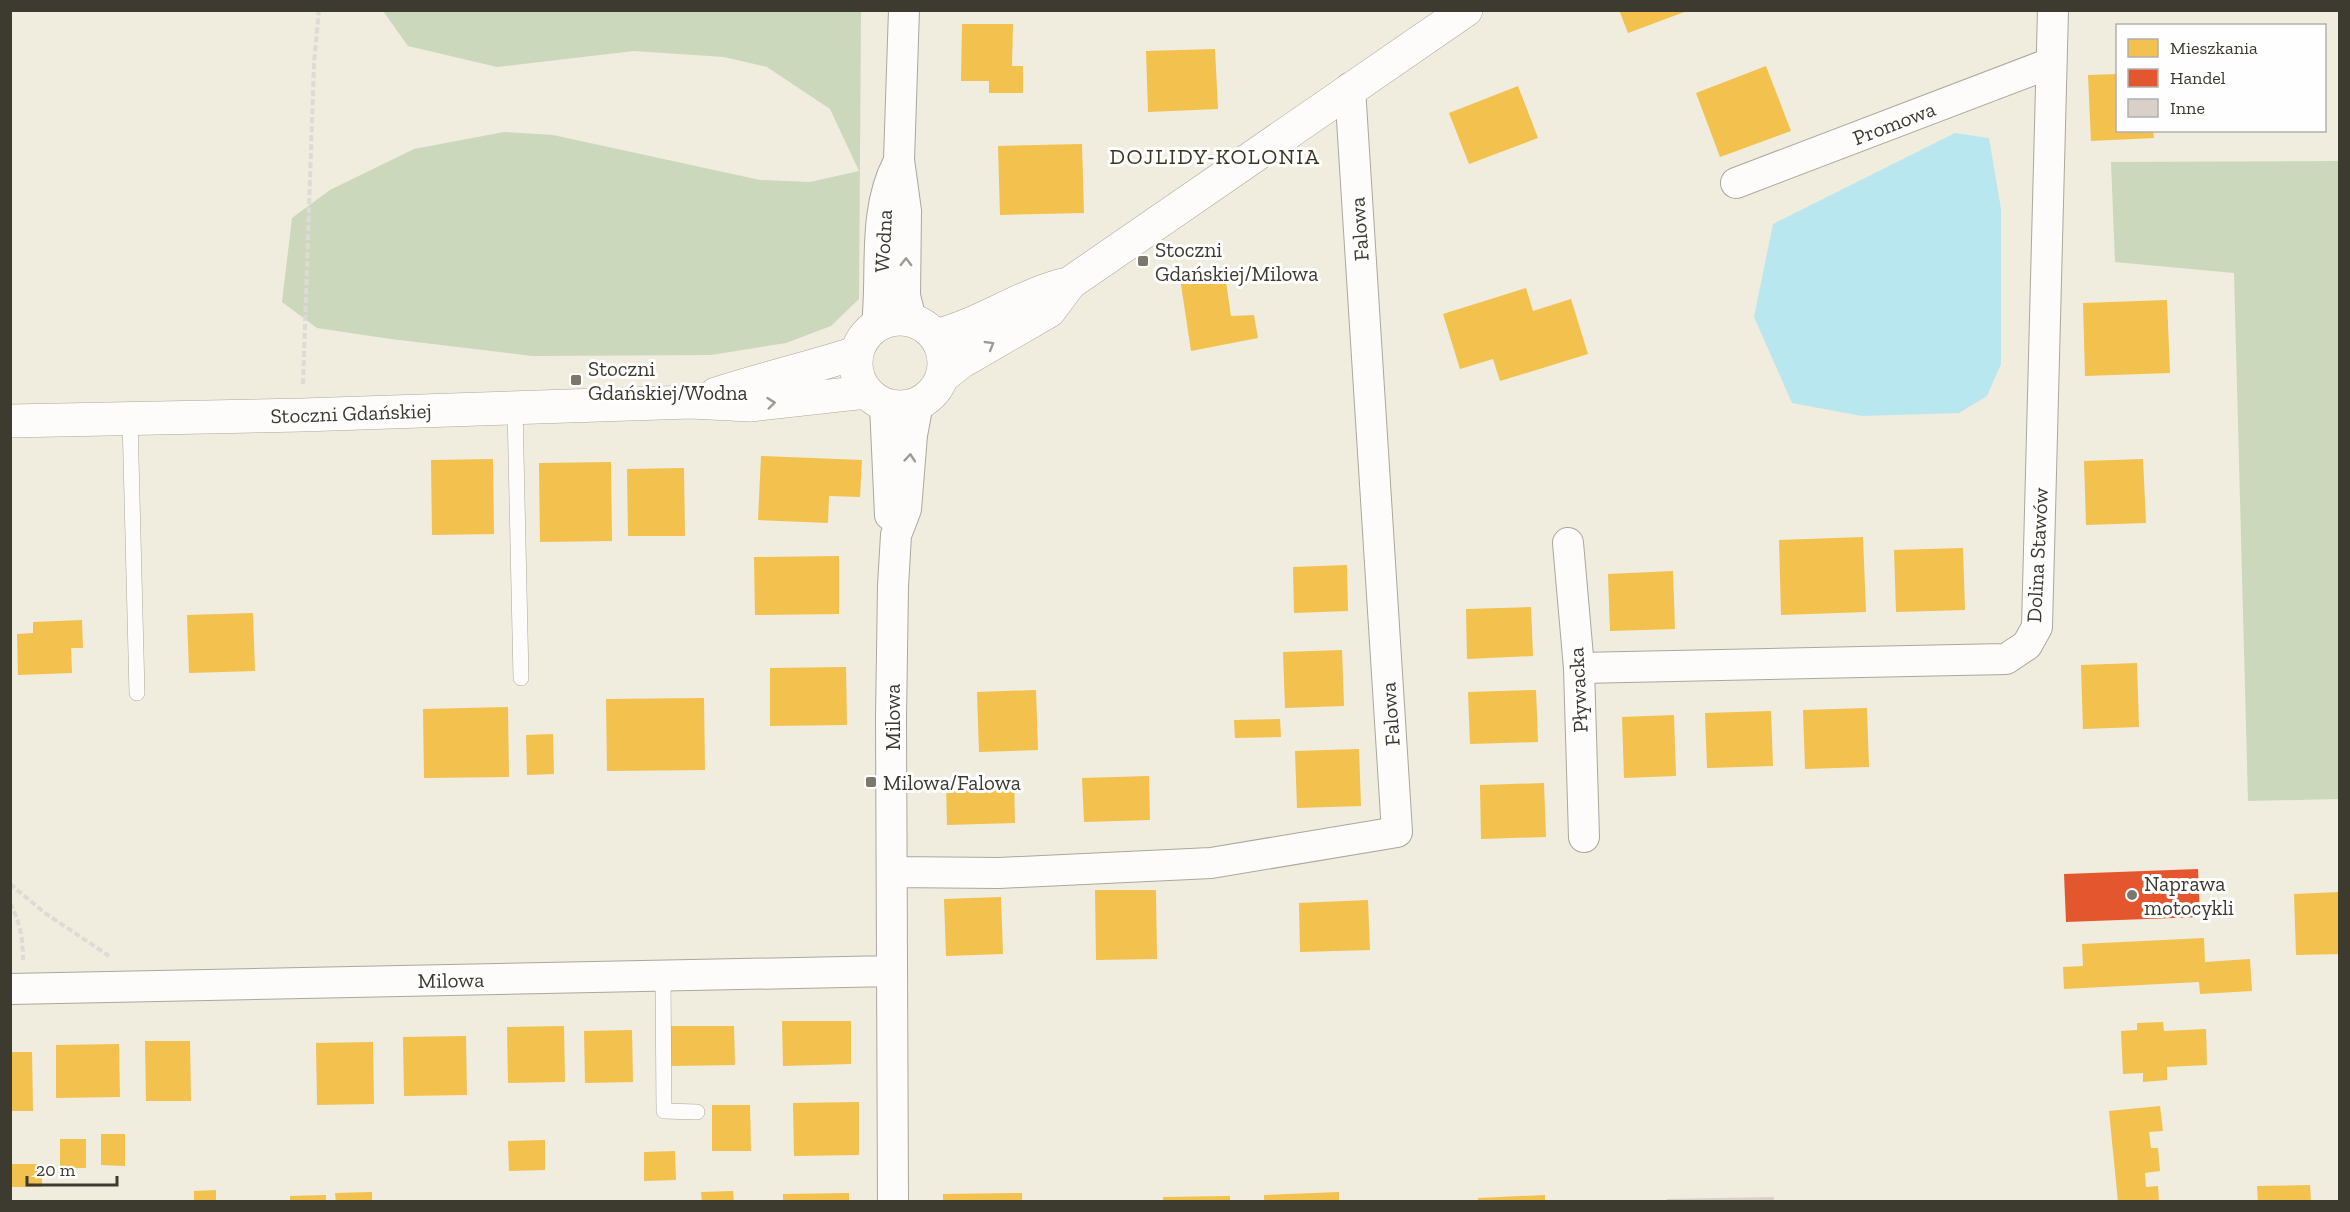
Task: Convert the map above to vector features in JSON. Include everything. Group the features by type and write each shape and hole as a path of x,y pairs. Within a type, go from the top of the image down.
{"street":[{"name":"Wodna","path":"904,10 899,160 906,212 905,296 923,328"},
{"name":"Dolina Stawów","path":"1579,668 2006,659 2027,645 2037,627 2053,10"},
{"path":"942,377 961,362 1049,311 1071,283 1452,15"},
{"name":"Promowa","path":"1736,183 2052,63"},
{"name":"Falowa","path":"892,872 999,873 1211,863 1397,832 1350,88"},
{"name":"Wodna","path":"877,325 880,296 881,214 889,180 899,160"},
{"path":"923,328 942,348 944,363 942,377 936,388 918,403 896,407 875,398 859,380 855,366 856,353 868,332 877,325 888,320 923,328 958,330 1041,291 1071,283"},
{"name":"Stoczni Gdańskiej","path":"691,402 856,353"},
{"name":"Stoczni Gdańskiej","path":"10,421 303,415 691,402 750,405 875,398"},
{"name":"Milowa","path":"875,398 888,510 896,535 891,718 893,1202"},
{"name":"Milowa","path":"896,535 906,509 912,435 918,403"},
{"name":"Pływacka","path":"1569,543 1579,668 1584,837"},
{"name":"Milowa","path":"13,989 892,971"}],"lane":[{"path":"514,409 521,678"},
{"path":"130,419 137,693"},
{"path":"663,976 664,1111 697,1112"}],"path":[{"path":"303,415 314,63 319,10"},
{"path":"10,884 45,912 114,960"},
{"path":"10,903 19,919 23,941 23,963 13,989"}],"green space":[{"path":"383,11 861,11 859,299 831,326 786,343 711,355 532,356 317,328 282,302 292,218 330,190 414,149 504,132 553,135 760,180 810,182 859,171 830,109 767,67 724,57 634,51 497,67 408,46"},
{"path":"2339,161 2339,799 2248,801 2234,273 2115,262 2111,162"}],"water":[{"path":"1955,133 1989,138 2001,209 2001,364 1987,396 1959,413 1862,416 1792,403 1754,317 1773,224"}],"building: Mieszkania":[{"path":"1619,10 1687,10 1687,11 1628,33"},
{"path":"962,24 1013,24 1012,66 1023,66 1023,93 989,93 989,81 961,81"},
{"path":"1215,49 1218,109 1148,112 1146,51"},
{"path":"1766,66 1791,131 1720,157 1696,93"},
{"path":"2116,74 2116,132 2153,132 2154,138 2091,141 2088,75"},
{"path":"1518,86 1538,138 1469,164 1449,113"},
{"path":"1082,144 1084,213 1000,215 998,146"},
{"path":"1225,274 1231,316 1254,315 1258,338 1191,351 1180,278"},
{"path":"1526,288 1533,311 1571,299 1588,354 1500,381 1493,359 1460,369 1443,314"},
{"path":"2167,300 2170,373 2085,376 2083,303"},
{"path":"761,456 862,460 860,497 829,496 828,523 758,520"},
{"path":"493,459 494,534 432,535 431,460"},
{"path":"2143,459 2146,523 2086,525 2084,461"},
{"path":"611,462 612,541 540,542 539,463"},
{"path":"684,468 685,536 628,536 627,469"},
{"path":"1863,537 1866,612 1781,615 1779,540"},
{"path":"1963,548 1965,610 1896,612 1894,550"},
{"path":"839,556 839,614 755,615 754,557"},
{"path":"1347,565 1348,611 1294,613 1293,567"},
{"path":"1673,571 1675,629 1610,631 1608,574"},
{"path":"1531,607 1533,656 1467,659 1466,609"},
{"path":"253,613 255,671 189,673 187,615"},
{"path":"82,620 83,648 71,648 72,673 18,675 17,634 33,633 33,622"},
{"path":"1342,650 1344,706 1285,708 1283,652"},
{"path":"2137,663 2139,727 2083,729 2081,665"},
{"path":"846,667 847,725 770,726 770,668"},
{"path":"1036,690 1038,750 979,752 977,692"},
{"path":"1536,690 1538,742 1470,744 1468,692"},
{"path":"704,698 705,770 607,771 606,699"},
{"path":"508,707 509,777 424,778 423,709"},
{"path":"1867,708 1869,767 1805,769 1803,710"},
{"path":"1771,711 1773,766 1707,768 1705,713"},
{"path":"1674,715 1676,776 1624,778 1622,717"},
{"path":"1280,719 1281,737 1235,738 1234,720"},
{"path":"553,734 554,774 527,775 526,735"},
{"path":"1359,749 1361,806 1297,808 1295,751"},
{"path":"1149,776 1150,820 1084,822 1082,778"},
{"path":"1014,780 1015,823 947,825 946,781"},
{"path":"1544,783 1546,837 1481,839 1480,785"},
{"path":"1095,890 1156,890 1157,959 1096,960"},
{"path":"2340,892 2340,954 2296,955 2294,894"},
{"path":"1001,897 1003,954 946,956 944,899"},
{"path":"1368,900 1370,950 1300,952 1299,903"},
{"path":"2204,938 2205,962 2250,959 2252,991 2200,994 2199,982 2064,989 2063,967 2083,966 2082,944"},
{"path":"782,1021 851,1021 851,1064 783,1066"},
{"path":"2163,1022 2164,1031 2206,1029 2207,1065 2167,1067 2167,1080 2143,1082 2143,1073 2123,1074 2121,1031 2137,1030 2137,1023"},
{"path":"564,1026 565,1082 508,1083 507,1027"},
{"path":"671,1026 734,1026 735,1065 671,1066"},
{"path":"632,1030 633,1082 585,1083 584,1031"},
{"path":"466,1036 467,1095 404,1096 403,1037"},
{"path":"145,1041 190,1041 191,1101 146,1101"},
{"path":"373,1042 374,1104 317,1105 316,1043"},
{"path":"119,1044 120,1097 56,1098 56,1045"},
{"path":"10,1052 32,1052 33,1111 10,1111"},
{"path":"859,1102 859,1155 794,1156 793,1103"},
{"path":"712,1105 750,1105 751,1151 712,1151"},
{"path":"2160,1106 2163,1131 2149,1132 2151,1148 2158,1148 2160,1171 2145,1173 2146,1187 2158,1186 2159,1202 2118,1202 2109,1111"},
{"path":"101,1134 125,1134 125,1166 101,1165"},
{"path":"60,1139 86,1139 86,1168 60,1168"},
{"path":"545,1140 545,1170 509,1171 508,1141"},
{"path":"675,1151 676,1180 644,1181 644,1152"},
{"path":"10,1164 42,1164 42,1187 10,1187"},
{"path":"2310,1185 2311,1202 2258,1202 2257,1186"},
{"path":"216,1190 216,1202 194,1202 194,1191"},
{"path":"733,1191 734,1202 702,1202 701,1192"},
{"path":"372,1192 372,1202 336,1202 335,1193"},
{"path":"1339,1192 1339,1202 1264,1202 1264,1195"},
{"path":"849,1193 849,1202 783,1202 783,1194"},
{"path":"1022,1193 1022,1202 943,1202 943,1194"},
{"path":"326,1195 326,1202 290,1202 290,1196"},
{"path":"1545,1195 1545,1202 1478,1202 1478,1198"},
{"path":"1230,1196 1230,1202 1163,1202 1163,1197"}],"building: Handel":[{"name":"Naprawa motocykli","path":"2198,869 2200,917 2066,922 2064,874"}],"building: Inne":[{"path":"1774,1197 1774,1202 1667,1202 1667,1199"}],"place":[{"name":"Stoczni Gdańskiej/Milowa","path":"1143,261"},
{"name":"Stoczni Gdańskiej/Wodna","path":"576,380"},
{"name":"Milowa/Falowa","path":"871,782"},
{"name":"Naprawa motocykli","path":"2132,895"}],"district":[{"name":"DOJLIDY-KOLONIA","path":"1215,156"}]}
